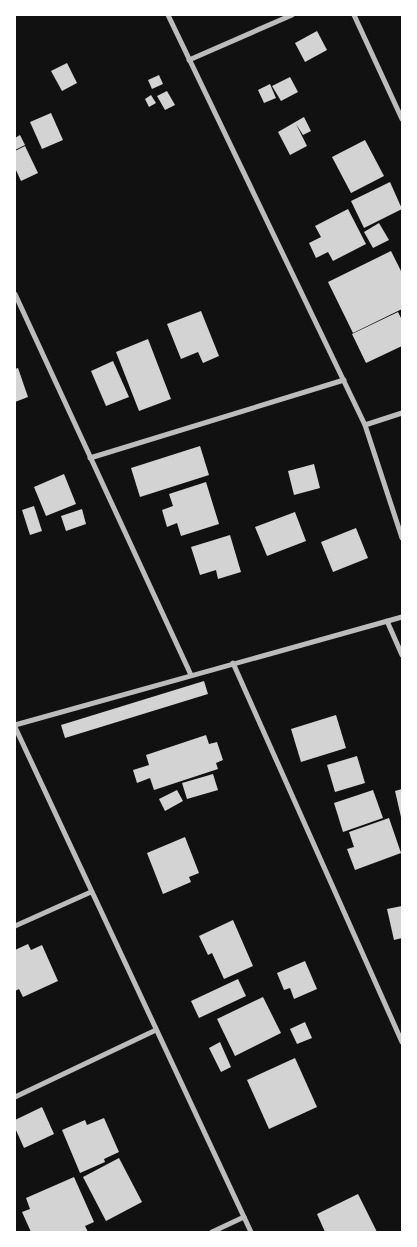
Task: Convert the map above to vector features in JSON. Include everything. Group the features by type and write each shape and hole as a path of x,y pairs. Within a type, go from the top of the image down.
{"street":[{"path":"168,15 365,425 402,538"},
{"path":"189,60 292,15"},
{"path":"354,15 402,119"},
{"path":"15,294 191,675"},
{"path":"90,458 344,380"},
{"path":"365,425 402,413"},
{"path":"251,1232 15,726 402,617"},
{"path":"387,621 402,655"},
{"path":"233,664 402,1042"},
{"path":"15,926 91,892"},
{"path":"15,1097 156,1030"},
{"path":"212,1232 244,1217"}],"building":[{"path":"317,31 327,50 305,62 295,43"},
{"path":"67,63 77,83 62,91 51,71"},
{"path":"159,75 163,84 152,89 148,80"},
{"path":"290,77 298,92 281,101 272,86"},
{"path":"270,84 276,98 264,103 258,90"},
{"path":"167,91 175,105 165,110 157,96"},
{"path":"151,95 156,103 149,107 145,99"},
{"path":"51,113 63,140 42,149 30,122"},
{"path":"304,117 311,131 303,135 296,124 307,146 290,155 278,132"},
{"path":"20,135 25,145 15,150 15,138"},
{"path":"365,140 384,176 351,193 332,157"},
{"path":"25,146 38,173 21,181 15,168 15,151"},
{"path":"390,182 402,209 364,228 351,201"},
{"path":"348,209 366,244 333,261 328,252 316,258 309,243 321,237 315,226"},
{"path":"379,223 389,240 373,248 364,232"},
{"path":"391,251 402,273 402,309 353,333 328,282"},
{"path":"201,311 219,356 203,363 198,352 181,359 167,324"},
{"path":"398,312 402,320 402,346 366,363 352,334"},
{"path":"148,339 171,399 139,411 116,352"},
{"path":"113,361 129,397 106,406 91,371"},
{"path":"18,368 28,397 15,402 15,369"},
{"path":"200,446 209,475 140,497 131,468"},
{"path":"314,464 320,488 294,495 288,471"},
{"path":"64,474 76,504 46,516 34,487"},
{"path":"206,482 219,524 181,536 177,523 167,527 162,510 173,506 169,494"},
{"path":"34,506 42,531 30,535 22,510"},
{"path":"82,509 86,524 66,531 61,516"},
{"path":"295,512 306,541 267,556 255,527"},
{"path":"356,528 368,558 333,572 321,542"},
{"path":"230,535 241,572 218,579 216,570 200,575 191,547"},
{"path":"204,681 208,694 65,738 61,725"},
{"path":"336,715 346,748 301,762 291,729"},
{"path":"206,735 209,744 217,742 223,760 216,763 218,769 154,790 150,778 137,783 133,770 149,765 146,755"},
{"path":"357,756 365,783 335,792 327,765"},
{"path":"213,774 218,790 187,799 182,783"},
{"path":"402,789 402,817 401,817 395,791"},
{"path":"177,790 183,801 165,811 159,799"},
{"path":"373,790 383,818 343,832 334,803"},
{"path":"389,818 401,853 355,870 347,849 354,847 349,832"},
{"path":"185,837 199,873 189,877 191,882 163,894 147,853"},
{"path":"402,906 402,938 394,940 387,909"},
{"path":"233,920 253,966 224,979 212,953 208,955 199,936"},
{"path":"28,944 31,950 42,945 58,981 23,997 19,989 15,991 15,950"},
{"path":"305,961 317,989 294,999 290,988 284,990 277,973"},
{"path":"238,979 246,996 199,1018 191,1001"},
{"path":"263,997 281,1033 235,1056 217,1019"},
{"path":"305,1022 312,1038 297,1044 290,1029"},
{"path":"220,1042 231,1067 221,1072 209,1048"},
{"path":"295,1058 317,1107 269,1129 247,1080"},
{"path":"42,1107 54,1134 24,1148 15,1128 15,1120"},
{"path":"104,1118 119,1152 104,1159 105,1162 80,1173 62,1130 85,1120 87,1125"},
{"path":"119,1158 142,1202 106,1221 83,1177"},
{"path":"74,1177 94,1222 85,1226 88,1232 31,1232 22,1212 30,1209 26,1198"},
{"path":"358,1194 377,1232 325,1232 317,1214"}]}
